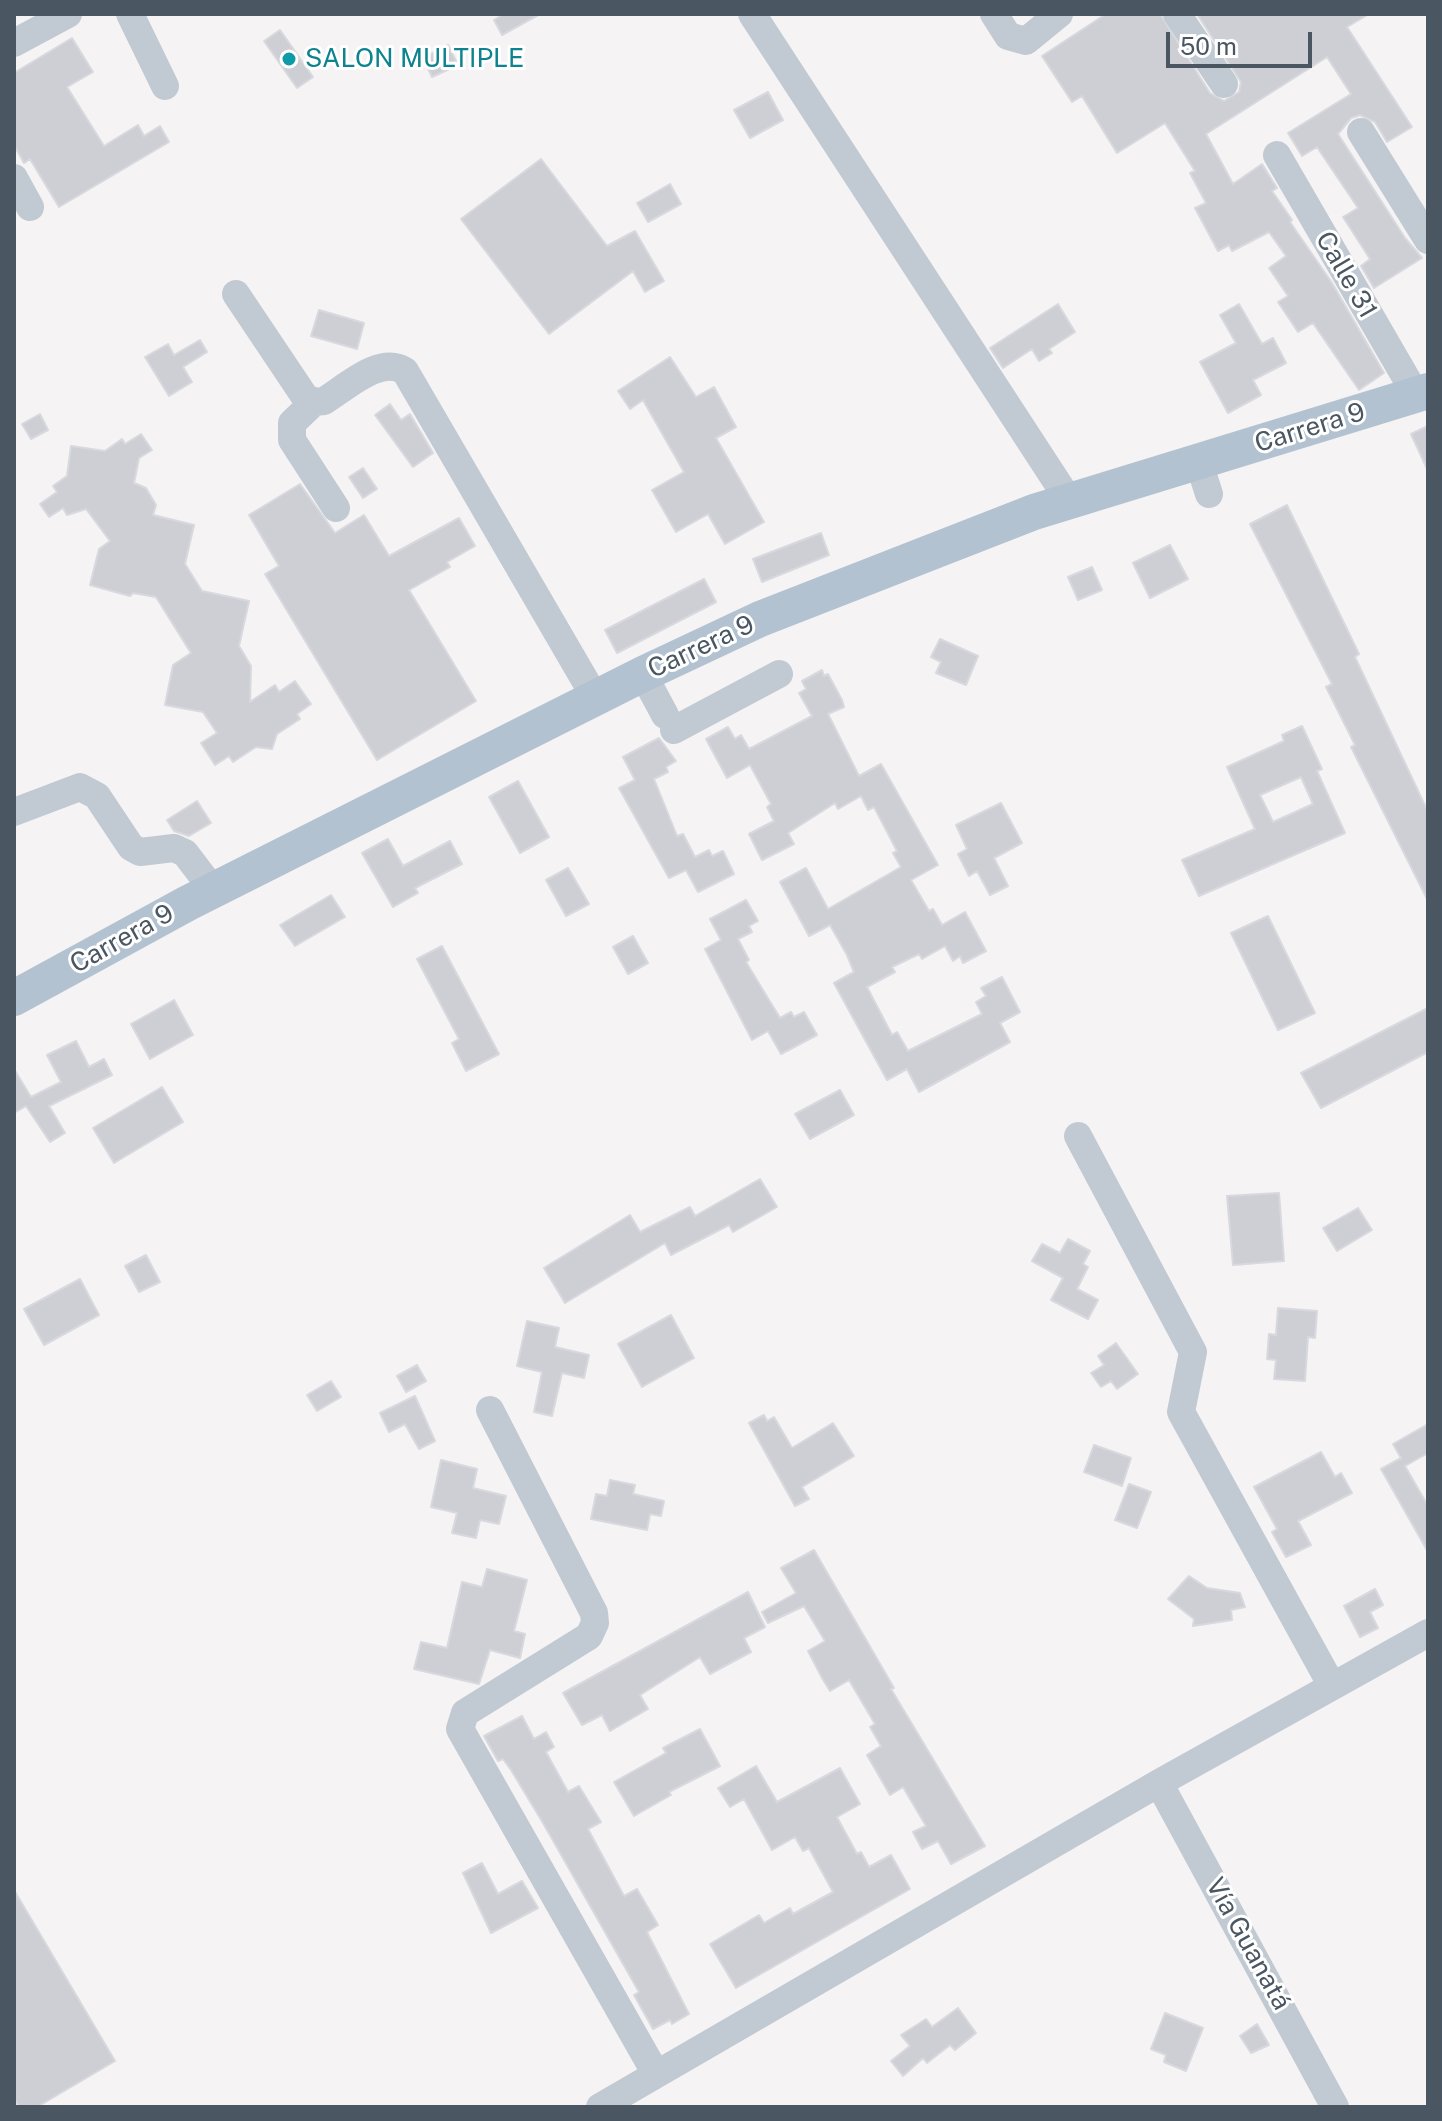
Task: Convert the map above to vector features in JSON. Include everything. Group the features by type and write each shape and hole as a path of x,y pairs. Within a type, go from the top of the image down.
{"main road":[{"name":"Carrera 9","path":"14,998 214,891 643,674 814,596 979,531 1070,502 1204,478 1422,393"}],"street":[{"path":"14,43 68,14"},
{"path":"130,14 165,86"},
{"path":"752,14 1070,502"},
{"path":"994,14 1008,36 1018,41 1026,41 1059,14"},
{"path":"1177,14 1224,84"},
{"path":"1361,132 1428,240"},
{"name":"Calle 31","path":"1277,155 1422,393"},
{"path":"14,178 30,207"},
{"path":"236,294 305,397 314,402 324,401 383,365 395,364 405,371 596,699"},
{"path":"314,402 292,423 292,440 336,508"},
{"path":"643,674 670,722 779,674"},
{"path":"14,812 80,787 90,790 131,847 140,852 174,848 185,853 214,891"},
{"path":"1078,1136 1193,1352 1181,1412 1332,1686"},
{"path":"490,1410 594,1613 595,1623 589,1636 465,1713 460,1729 656,2074"},
{"path":"600,2107 1068,1823 1159,1783 1428,1633"},
{"name":"Vía Guanatá","path":"1159,1783 1335,2107"}],"building":[{"name":"SALON MULTIPLE","path":"504,14 540,14 502,35 494,20"},
{"path":"1106,14 1160,14 1210,93 1224,101 1239,92 1241,82 1197,14 1369,14 1347,27 1412,127 1387,142 1375,122 1360,115 1351,118 1338,134 1405,238 1422,258 1374,288 1361,266 1370,259 1343,217 1358,208 1317,147 1302,156 1288,133 1351,94 1327,57 1206,134 1233,184 1262,164 1277,188 1272,191 1292,220 1290,222 1332,283 1384,373 1359,390 1313,323 1298,332 1278,302 1288,296 1269,268 1286,256 1269,232 1232,251 1229,245 1218,251 1195,208 1206,203 1190,173 1195,171 1165,123 1117,153 1082,96 1072,102 1042,56"},
{"name":"SALON MULTIPLE","path":"280,30 313,77 297,88 264,41"},
{"path":"72,38 93,72 67,87 104,146 138,125 144,136 160,126 169,142 59,207 30,159 24,163 14,145 14,73"},
{"path":"448,45 458,65 432,77 423,58"},
{"path":"768,92 783,120 750,138 734,110"},
{"path":"541,159 607,246 635,231 664,281 645,292 633,271 549,334 461,219"},
{"path":"670,184 681,204 648,222 637,203"},
{"path":"1058,304 1075,332 1049,349 1052,353 1039,361 1032,349 1003,368 990,348"},
{"path":"1239,304 1262,344 1273,338 1286,363 1253,380 1261,395 1228,413 1200,362 1236,343 1220,315"},
{"path":"319,310 364,323 357,349 311,336"},
{"path":"200,340 207,352 183,367 192,382 169,396 145,357 168,344 174,355"},
{"path":"670,357 696,397 714,387 736,427 716,438 764,522 725,544 708,514 676,532 652,490 684,472 643,400 630,409 618,391"},
{"path":"390,404 401,420 410,414 433,453 413,467 375,415"},
{"path":"40,414 48,430 31,439 22,424"},
{"path":"1428,426 1428,471 1411,434"},
{"path":"141,434 152,450 139,458 134,483 146,488 156,505 153,515 194,525 185,564 202,591 249,601 239,646 251,666 250,702 275,685 279,692 295,681 311,704 297,714 300,719 277,734 272,749 256,747 233,762 229,756 215,765 201,743 217,733 203,712 165,705 173,665 191,653 156,597 133,593 130,596 90,585 99,549 110,541 86,509 67,515 63,508 49,517 40,504 57,492 53,486 67,476 71,446 105,451 122,439 125,444"},
{"path":"363,468 377,489 363,498 349,477"},
{"path":"300,484 335,533 364,515 389,556 459,518 475,546 447,562 450,567 409,590 476,701 377,760 265,574 279,566 249,515"},
{"path":"1287,505 1359,654 1355,657 1428,812 1428,901 1351,747 1355,745 1326,687 1332,684 1250,524"},
{"path":"821,533 829,555 762,582 753,559"},
{"path":"1170,545 1188,579 1150,598 1133,563"},
{"path":"1092,567 1102,590 1078,600 1068,577"},
{"path":"704,579 716,602 617,653 605,630"},
{"path":"940,639 978,656 966,685 936,673 941,662 931,657"},
{"path":"822,670 824,676 828,674 842,700 844,707 828,714 859,776 881,764 938,865 911,880 929,911 933,909 942,925 965,912 986,951 963,963 960,956 953,961 945,946 922,959 919,954 892,967 895,972 867,987 892,1035 897,1032 908,1051 982,1014 976,1002 986,996 981,988 1002,977 1020,1012 1000,1023 1010,1042 919,1092 907,1069 887,1080 834,983 854,972 847,955 830,925 809,936 780,882 806,868 828,909 901,867 893,853 897,851 874,807 868,810 861,796 838,809 835,803 788,833 794,844 762,860 749,834 774,821 767,807 771,804 750,765 727,778 706,739 728,727 735,739 741,735 749,749 812,716 799,693 806,689 802,681"},
{"path":"1302,726 1322,769 1317,771 1345,833 1199,896 1182,860 1255,829 1227,767 1284,741 1282,735","holes":["1301,777 1313,804 1273,822 1260,795"]},
{"path":"659,738 676,761 666,767 668,772 654,779 677,836 683,834 695,857 709,850 712,856 723,851 734,874 698,892 686,870 669,878 619,788 635,780 623,757"},
{"path":"518,781 549,837 520,853 489,797"},
{"path":"197,801 211,823 189,836 174,831 167,820"},
{"path":"1001,803 1022,843 994,858 1008,886 990,895 977,871 969,876 958,854 967,849 956,825"},
{"path":"388,839 403,866 450,841 462,864 415,888 418,893 393,907 362,853"},
{"path":"568,868 589,904 566,916 546,880"},
{"path":"331,895 345,917 295,946 280,925"},
{"path":"746,900 758,921 749,926 752,932 738,939 749,960 746,962 780,1018 791,1012 794,1017 804,1012 817,1035 781,1054 768,1031 752,1040 705,949 721,940 710,919"},
{"path":"1268,916 1315,1013 1278,1030 1231,933"},
{"path":"633,936 648,963 628,974 613,947"},
{"path":"442,946 499,1054 466,1071 452,1043 459,1039 417,959"},
{"path":"174,1000 193,1035 150,1059 131,1024"},
{"path":"1428,1008 1428,1052 1321,1108 1301,1073"},
{"path":"76,1041 89,1067 104,1059 112,1075 49,1106 65,1133 50,1142 26,1106 14,1113 14,1069 31,1097 61,1082 47,1055"},
{"path":"162,1087 183,1122 114,1163 93,1128"},
{"path":"840,1090 854,1115 810,1139 795,1114"},
{"path":"760,1179 777,1207 733,1232 729,1225 671,1255 665,1243 565,1303 544,1268 630,1215 640,1232 690,1207 695,1216"},
{"path":"1279,1193 1284,1261 1233,1265 1227,1196"},
{"path":"1358,1208 1372,1230 1337,1251 1323,1228"},
{"path":"1068,1239 1090,1251 1083,1264 1088,1267 1077,1289 1098,1300 1088,1319 1051,1300 1063,1278 1032,1261 1042,1244 1060,1253"},
{"path":"146,1255 160,1282 139,1292 125,1266"},
{"path":"80,1279 99,1315 44,1345 24,1309"},
{"path":"1278,1308 1317,1311 1315,1338 1308,1337 1305,1381 1274,1379 1276,1360 1267,1359 1269,1334 1276,1335"},
{"path":"671,1315 694,1358 642,1387 618,1344"},
{"path":"527,1321 559,1328 555,1347 589,1355 584,1378 562,1373 552,1416 534,1412 542,1372 517,1366"},
{"path":"1116,1343 1138,1374 1117,1389 1111,1381 1101,1387 1091,1373 1104,1365 1098,1356"},
{"path":"417,1365 426,1381 406,1392 397,1376"},
{"path":"331,1381 341,1397 317,1411 307,1395"},
{"path":"415,1396 435,1441 419,1449 405,1424 389,1432 380,1413"},
{"path":"764,1415 767,1421 774,1417 792,1448 833,1423 854,1456 802,1487 809,1499 795,1506 749,1423"},
{"path":"1428,1424 1428,1453 1405,1466 1428,1506 1428,1552 1381,1469 1401,1458 1393,1444"},
{"path":"1094,1445 1131,1458 1122,1486 1084,1472"},
{"path":"1321,1452 1335,1477 1341,1473 1352,1493 1298,1521 1311,1545 1286,1557 1272,1532 1277,1529 1254,1487"},
{"path":"441,1460 477,1469 473,1488 506,1496 499,1524 480,1520 476,1538 452,1533 457,1513 431,1507"},
{"path":"610,1480 635,1485 633,1494 664,1501 661,1516 650,1514 647,1530 591,1519 596,1494 607,1496"},
{"path":"1129,1484 1151,1492 1137,1528 1115,1520"},
{"path":"814,1550 894,1688 891,1689 985,1846 951,1864 938,1841 922,1849 913,1832 926,1826 903,1787 890,1795 867,1755 881,1746 870,1727 875,1724 849,1680 830,1691 822,1678 808,1651 825,1641 804,1606 768,1623 762,1612 796,1593 781,1568"},
{"path":"487,1569 527,1580 514,1631 525,1634 520,1658 490,1650 479,1684 414,1669 421,1642 447,1648 462,1582 482,1587"},
{"path":"1189,1576 1207,1588 1240,1593 1245,1607 1231,1610 1232,1620 1193,1626 1194,1619 1168,1599"},
{"path":"1375,1589 1383,1605 1370,1612 1378,1628 1360,1637 1344,1606"},
{"path":"748,1592 765,1627 744,1638 751,1652 710,1674 700,1657 640,1695 648,1709 610,1731 602,1715 582,1725 563,1693"},
{"path":"522,1716 534,1739 546,1732 554,1747 546,1752 568,1792 579,1786 601,1822 588,1829 624,1896 637,1889 658,1925 647,1932 689,2014 672,2024 670,2020 653,2029 634,1995 639,1992 543,1823 511,1770 503,1759 498,1761 484,1736"},
{"path":"700,1729 720,1766 669,1792 671,1795 634,1816 614,1782 666,1753 663,1748"},
{"path":"756,1766 777,1802 840,1768 860,1804 837,1817 857,1854 861,1852 869,1867 891,1855 910,1889 736,1988 710,1944 759,1915 764,1923 790,1908 793,1914 833,1892 809,1848 803,1851 795,1837 772,1850 744,1799 730,1807 718,1788"},
{"path":"482,1863 498,1894 522,1881 538,1908 491,1933 463,1873"},
{"path":"14,1890 115,2061 37,2107 19,2107 14,2098"},
{"path":"958,2008 976,2033 955,2050 950,2045 927,2063 923,2058 903,2076 891,2061 910,2046 901,2035 926,2019 932,2027"},
{"path":"1165,2013 1203,2028 1186,2071 1164,2062 1166,2055 1151,2049"},
{"path":"1257,2024 1269,2045 1251,2053 1240,2036"}],"place":[{"name":"SALON MULTIPLE","path":"289,59"}]}
